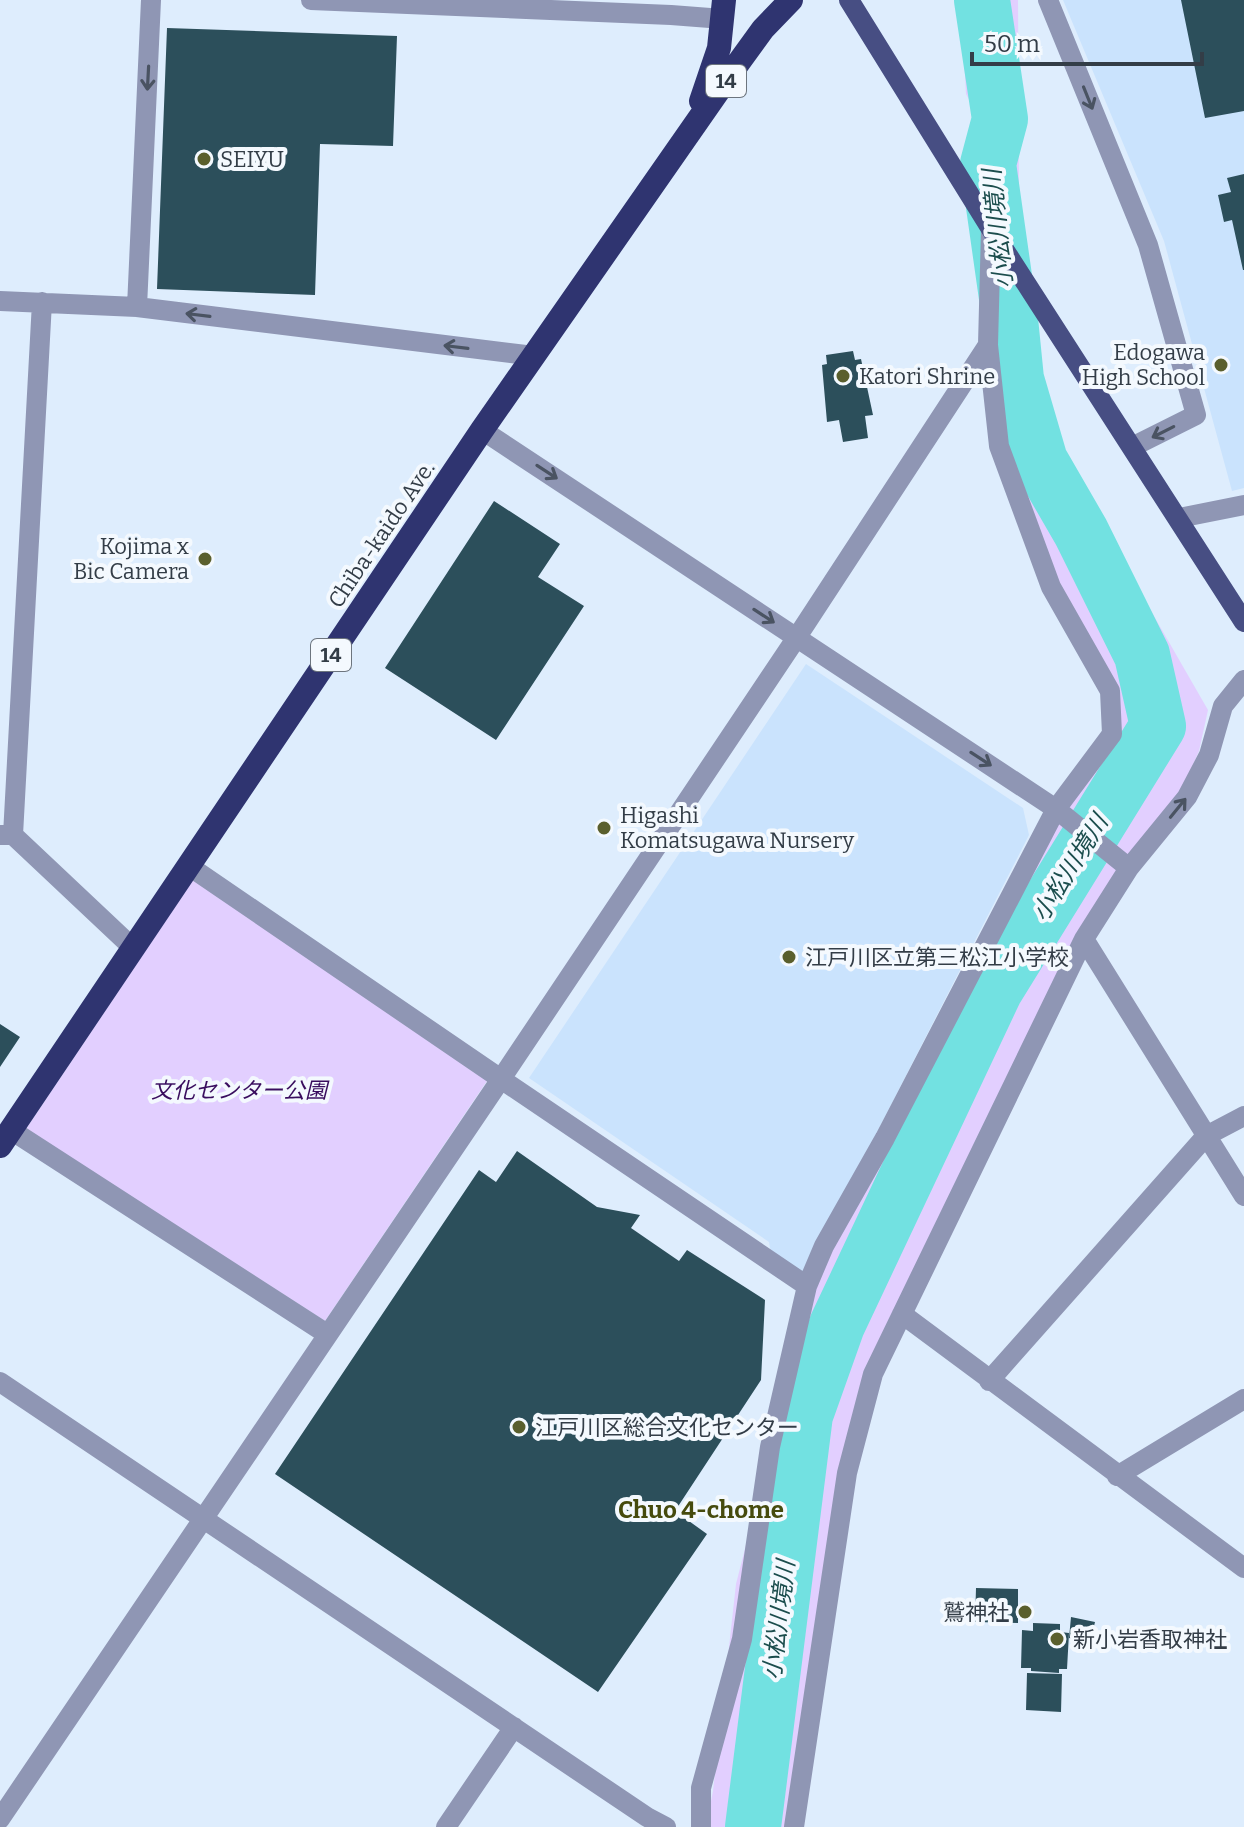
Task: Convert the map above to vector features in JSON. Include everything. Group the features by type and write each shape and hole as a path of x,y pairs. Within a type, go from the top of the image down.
{"highway":[{"name":"Chiba-kaido Ave.","path":"6,1138 482,430 763,29 791,0"},
{"path":"665,166 685,134 709,80 719,48 723,10"}],"main road":[{"path":"849,0 991,229 1244,622"}],"street":[{"path":"137,307 151,0"},
{"path":"311,0 671,15 723,10"},
{"path":"1048,0 1148,245 1196,415 1132,447"},
{"path":"701,1827 701,1788 742,1639 770,1447 807,1286 824,1246 1062,814 1112,734 1110,691 1051,587 999,446 988,345 991,229"},
{"path":"0,301 137,307 534,356"},
{"path":"42,302 6,835 133,948"},
{"path":"0,1819 501,1079 988,345"},
{"path":"482,430 1062,814 1121,862"},
{"path":"1179,518 1244,505"},
{"path":"794,1827 847,1473 873,1374 1121,862 1187,797 1209,755 1223,706 1244,680"},
{"path":"189,866 807,1286"},
{"path":"1084,939 1244,1196"},
{"path":"989,1381 1206,1136 1244,1116"},
{"path":"6,1138 327,1334"},
{"path":"902,1314 1244,1568"},
{"path":"0,1382 666,1827"},
{"path":"1117,1476 1244,1399"},
{"path":"446,1827 514,1727"}],"shaded area":[{"name":"Edogawa High School","path":"1063,0 1244,0 1244,488 1232,491 1164,241"},
{"name":"江戸川区立第三松江小学校","path":"806,664 1023,808 1029,835 802,1279 772,1259 769,1242 529,1078"}],"green space":[{"path":"961,0 1018,0 1019,191 966,94"},
{"path":"1000,323 1025,336 1059,451 1208,710 1199,751 1180,794 1128,857 865,1368 786,1827 706,1827 713,1791 736,1584 811,1291 1068,806 1119,738 1005,440 995,332"},
{"name":"文化センター公園","path":"193,880 487,1081 325,1321 26,1129"}],"building":[{"path":"1181,0 1244,0 1244,111 1205,118"},
{"path":"167,28 397,36 393,146 320,144 315,295 157,289"},
{"path":"1244,174 1243,270 1232,220 1224,222 1218,195 1231,192 1227,178"},
{"path":"853,351 855,360 861,359 873,415 865,416 868,438 843,442 839,420 827,422 822,365 827,364 826,355"},
{"path":"494,501 560,544 538,577 584,606 496,740 385,668"},
{"path":"0,1024 20,1037 0,1067"},
{"name":"江戸川区総合文化センター","path":"517,1151 597,1207 640,1215 631,1228 679,1261 687,1250 765,1300 761,1380 675,1511 707,1534 598,1692 275,1474 479,1170 496,1182"},
{"path":"976,1588 1018,1589 1018,1623 975,1622"},
{"path":"1071,1617 1095,1622 1090,1643 1069,1638"},
{"path":"1033,1623 1060,1624 1060,1632 1069,1633 1067,1669 1059,1669 1059,1673 1021,1668 1022,1630 1033,1631"},
{"path":"1027,1673 1062,1674 1061,1712 1026,1710"}],"waterway":[{"name":"小松川境川","path":"753,1827 805,1415 837,1325 995,990 1158,726 1142,655 1081,532 1040,461 1016,379 988,164 1000,119 982,0"}],"place":[{"name":"SEIYU","path":"204,159"},
{"name":"Edogawa High School","path":"1221,365"},
{"name":"Katori Shrine","path":"843,376"},
{"name":"Kojima x Bic Camera","path":"205,559"},
{"name":"Higashi Komatsugawa Nursery","path":"604,828"},
{"name":"江戸川区立第三松江小学校","path":"789,957"},
{"name":"江戸川区総合文化センター","path":"519,1427"},
{"name":"鷲神社","path":"1025,1612"},
{"name":"新小岩香取神社","path":"1057,1639"}],"district":[{"name":"Chuo 4-chome","path":"701,1510"}]}
